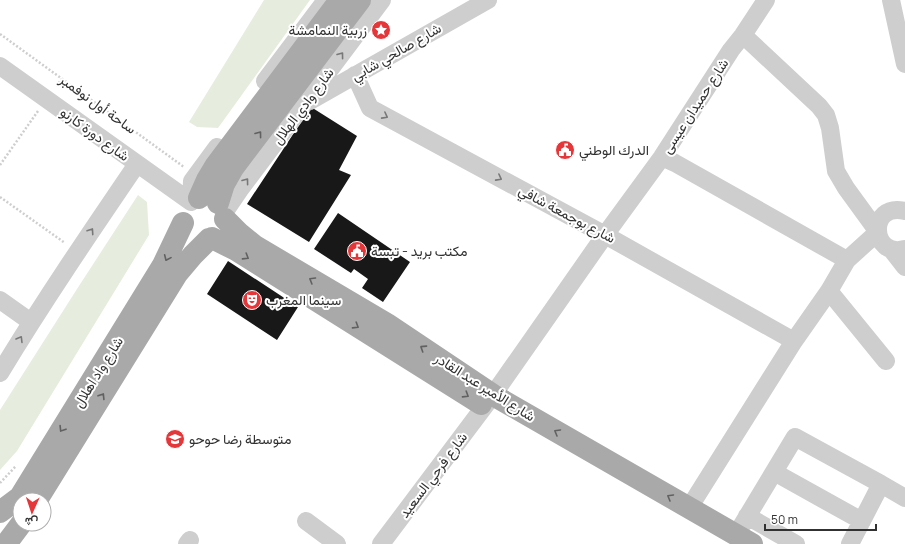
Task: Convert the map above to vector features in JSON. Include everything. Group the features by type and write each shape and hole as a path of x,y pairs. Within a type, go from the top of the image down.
{"main road":[{"path":"211,207 186,207 183,223 190,235 203,240 217,235 221,231 224,225 211,207 207,180 216,165 340,0"},
{"name":"شارع وادي الهلال","path":"211,207 233,168 360,0"},
{"name":"شارع الأمير عبد القادر","path":"211,207 255,246 387,324 488,400 690,508 737,541"},
{"name":"شارع واد اهلال","path":"0,512 20,498 163,265 183,223"},
{"name":"شارع الأمير عبد القادر","path":"210,238 236,250 488,400 737,541"},
{"name":"شارع واد اهلال","path":"42,492 178,274 193,255 210,238"},
{"path":"6,544 15,532"}],"street":[{"path":"211,207 192,181 326,0"},
{"name":"شارع وادي الهلال","path":"211,207 241,188 382,0"},
{"name":"شارع صالحي شابي","path":"304,104 356,75 470,5 488,0"},
{"name":"شارع حميدان عيسى","path":"488,400 662,156 731,50 743,35 766,0"},
{"path":"891,0 905,63"},
{"path":"743,35 819,106 826,115 830,128 836,171 846,188 878,232"},
{"name":"شارع دورة كارنو","path":"0,66 137,164 211,207"},
{"name":"شارع بوجمعة شافي","path":"356,75 370,108 605,235 794,341"},
{"path":"662,156 847,260"},
{"path":"0,373 31,322 137,164"},
{"path":"903,205 886,213 881,218 878,224 878,232 879,237 886,246 898,249 905,267"},
{"path":"690,508 794,341 829,291 847,260 878,232"},
{"path":"829,291 886,361"},
{"path":"0,300 31,322"},
{"name":"شارع فرحي السعيد","path":"382,544 488,400"},
{"path":"737,541 747,516 795,437 905,498"},
{"path":"774,472 862,521"},
{"path":"850,544 880,484"},
{"path":"747,516 796,544"},
{"path":"306,521 337,544"}],"path":[{"name":"ساحة أول نوفمبر","path":"0,34 196,175"},
{"path":"0,165 47,100"},
{"path":"0,197 77,252"}],"shaded area":[{"path":"264,0 310,0 218,128 197,127 189,122"},
{"path":"138,195 147,202 149,235 17,451 0,470 0,410"}],"building":[{"path":"311,107 357,136 339,170 351,175 309,242 247,204"},
{"path":"338,213 410,262 383,302 362,288 368,279 354,269 351,273 314,249"},
{"name":"سينما المغرب","path":"228,261 298,307 277,340 207,294"}],"place":[{"name":"زربية النمامشة","path":"381,30"},
{"name":"الدرك الوطني","path":"565,150"},
{"name":"مكتب بريد - تبسة","path":"357,251"},
{"name":"سينما المغرب","path":"252,300"},
{"name":"متوسطة رضا حوحو","path":"175,439"}]}
